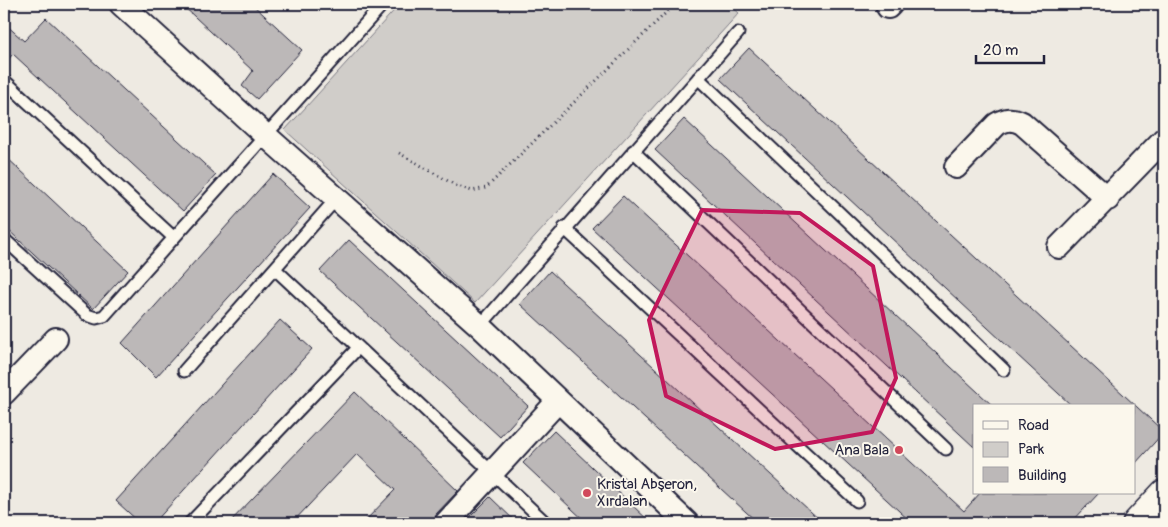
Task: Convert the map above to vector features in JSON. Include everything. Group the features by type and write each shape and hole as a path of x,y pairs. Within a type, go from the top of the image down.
{"main road":[{"path":"1137,523 1164,494"}],"street":[{"path":"121,4 336,199 480,326 687,523"},
{"path":"956,167 997,124 1005,120 1014,119 1022,123 1108,199"},
{"path":"1059,247 1164,140"},
{"path":"4,394 56,339"},
{"path":"446,523 558,401"}],"lane":[{"path":"4,239 87,315 96,318 104,316 383,4"},
{"path":"480,326 564,228 738,32"},
{"path":"698,78 1004,370"},
{"path":"6,82 173,237"},
{"path":"633,151 946,449"},
{"path":"184,370 275,270 336,199"},
{"path":"564,228 857,501"},
{"path":"275,270 546,523"},
{"path":"190,523 358,348"}],"path":[{"path":"398,152 455,185 472,191 486,188 675,4"}],"highlighted area":[{"path":"702,210 800,213 873,266 896,378 872,432 775,449 666,396 649,320"}],"green space":[{"path":"400,4 729,4 739,13 475,303 285,130"}],"building":[{"path":"181,4 252,4 302,50 257,99 242,86 253,71"},
{"path":"46,18 216,175 183,211 13,54 4,64 4,23 24,41"},
{"path":"749,48 1134,404 1070,404 720,79"},
{"path":"684,119 991,404 973,404 973,446 655,150"},
{"path":"4,155 128,271 93,309 4,226"},
{"path":"273,174 310,208 156,377 122,343"},
{"path":"623,196 964,511 979,494 1098,494 1071,523 912,523 592,228"},
{"path":"349,240 528,406 500,437 320,271"},
{"path":"550,271 823,523 758,523 520,304"},
{"path":"280,320 312,349 154,523 140,523 116,501"},
{"path":"355,392 458,491 436,514 433,523 363,523 395,490 357,454 292,523 229,523"},
{"path":"1136,406 1164,432 1136,463"},
{"name":"Kristal Abşeron, Xırdalan","path":"554,431 651,523 587,523 523,463"},
{"path":"490,497 517,523 464,523"}],"place":[{"name":"Ana Bala","path":"899,450"},
{"name":"Kristal Abşeron, Xırdalan","path":"587,493"}]}
